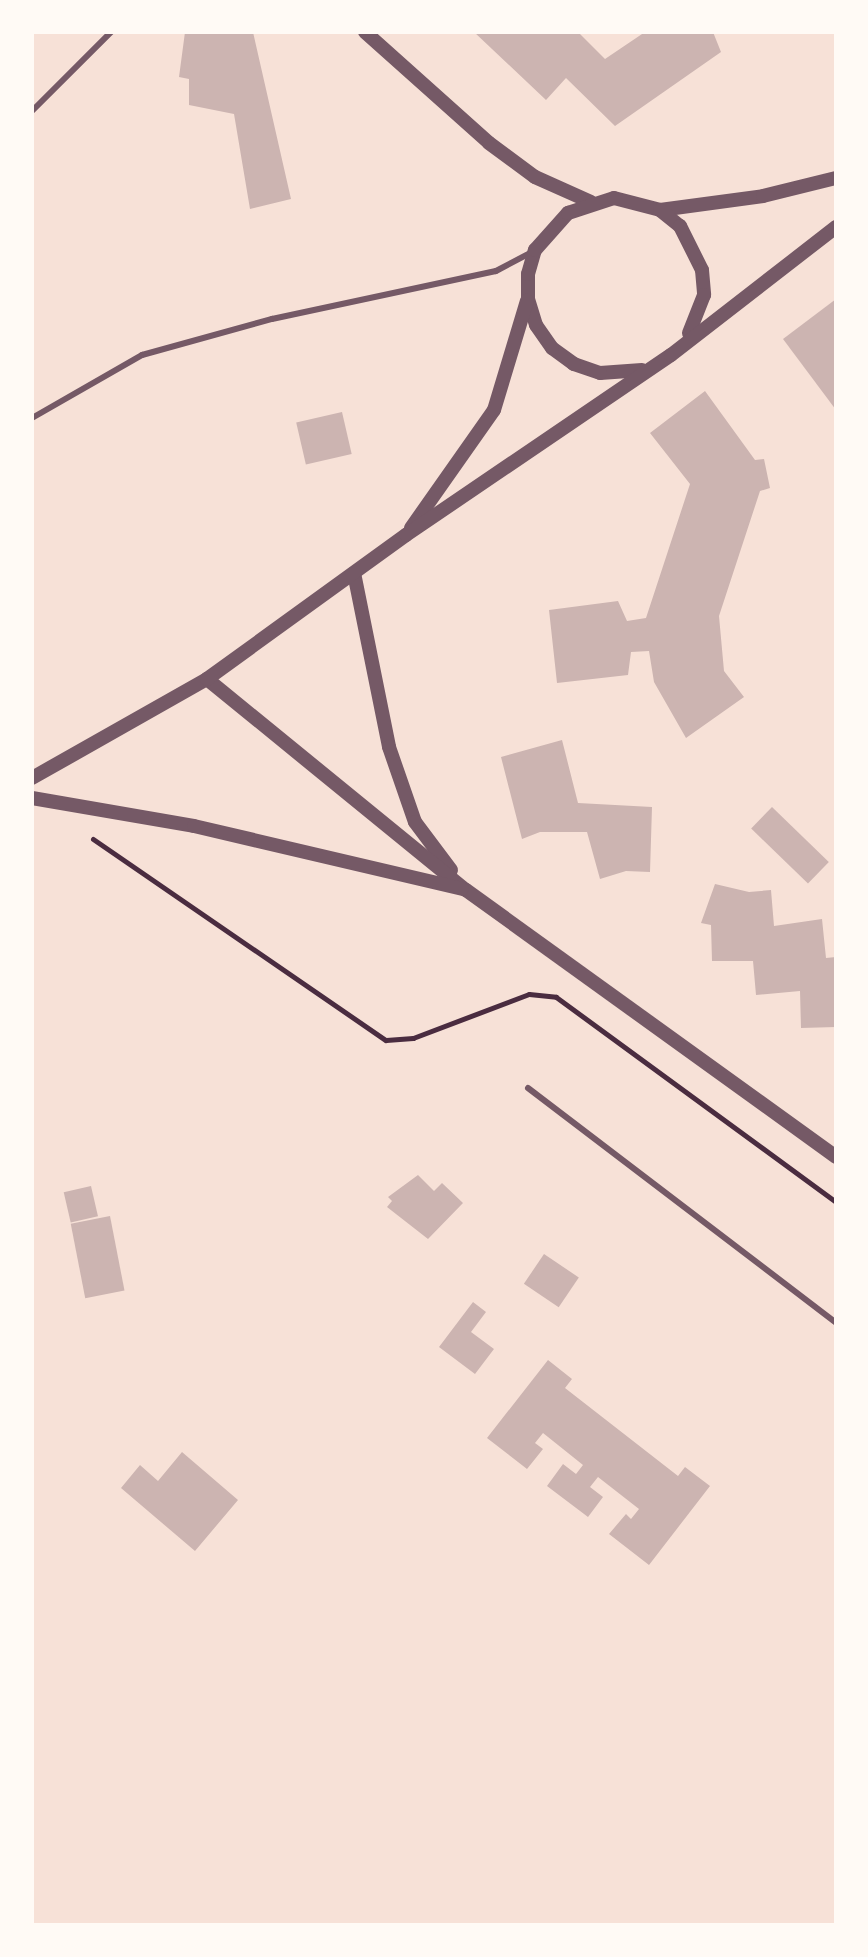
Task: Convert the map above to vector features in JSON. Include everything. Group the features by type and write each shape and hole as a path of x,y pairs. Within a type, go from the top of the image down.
{"street":[{"path":"365,32 500,152 535,177 591,202"},
{"path":"406,535 494,410 528,299 535,250 568,213 591,202 614,198 660,210 763,196 836,178"},
{"path":"660,210 694,246 702,270 704,295 685,341"},
{"path":"32,778 207,679 406,535 654,366 836,227"},
{"path":"528,299 536,325 552,348 574,364 600,373 627,374 654,366"},
{"path":"354,573 373,683 399,777 415,822 466,890"},
{"path":"207,679 466,890 836,1157"},
{"path":"32,798 194,826 466,890"}],"lane":[{"path":"32,111 111,32"},
{"path":"32,418 142,355 272,319 496,271 535,250"},
{"path":"528,1088 836,1323"}],"path":[{"path":"83,832 386,1040 413,1038 529,994 556,997 836,1202"}],"building":[{"path":"185,32 253,32 291,199 250,209 234,114 189,105 189,79 179,77"},
{"path":"474,32 578,32 605,59 645,32 713,32 721,52 615,126 566,78 546,100"},
{"path":"836,299 836,410 783,339"},
{"path":"705,391 755,460 764,459 770,488 760,491 719,616 724,671 744,697 686,738 654,682 649,651 631,652 628,675 557,683 549,610 618,601 627,621 646,618 690,484 650,433"},
{"path":"342,412 352,454 306,464 296,423"},
{"path":"562,740 578,803 652,807 650,872 626,871 600,879 587,832 540,832 522,839 501,757"},
{"path":"772,807 829,862 808,883 751,829"},
{"path":"715,884 749,892 771,890 774,926 822,919 826,958 836,957 836,1027 801,1028 800,991 756,995 753,961 712,961 711,925 701,923"},
{"path":"418,1175 434,1191 442,1183 463,1203 428,1239 387,1207 392,1201 388,1197"},
{"path":"91,1186 98,1216 71,1223 64,1192"},
{"path":"110,1216 125,1291 85,1298 71,1224"},
{"path":"544,1254 579,1277 559,1307 524,1284"},
{"path":"473,1302 486,1312 471,1332 494,1349 475,1374 439,1347"},
{"path":"548,1360 572,1379 565,1388 678,1476 685,1467 710,1486 649,1565 609,1534 626,1514 631,1519 639,1509 598,1477 590,1487 603,1497 588,1517 547,1486 563,1464 576,1474 583,1465 543,1433 535,1443 543,1449 527,1469 487,1438"},
{"path":"182,1452 238,1500 195,1551 121,1488 140,1465 158,1481"}]}
